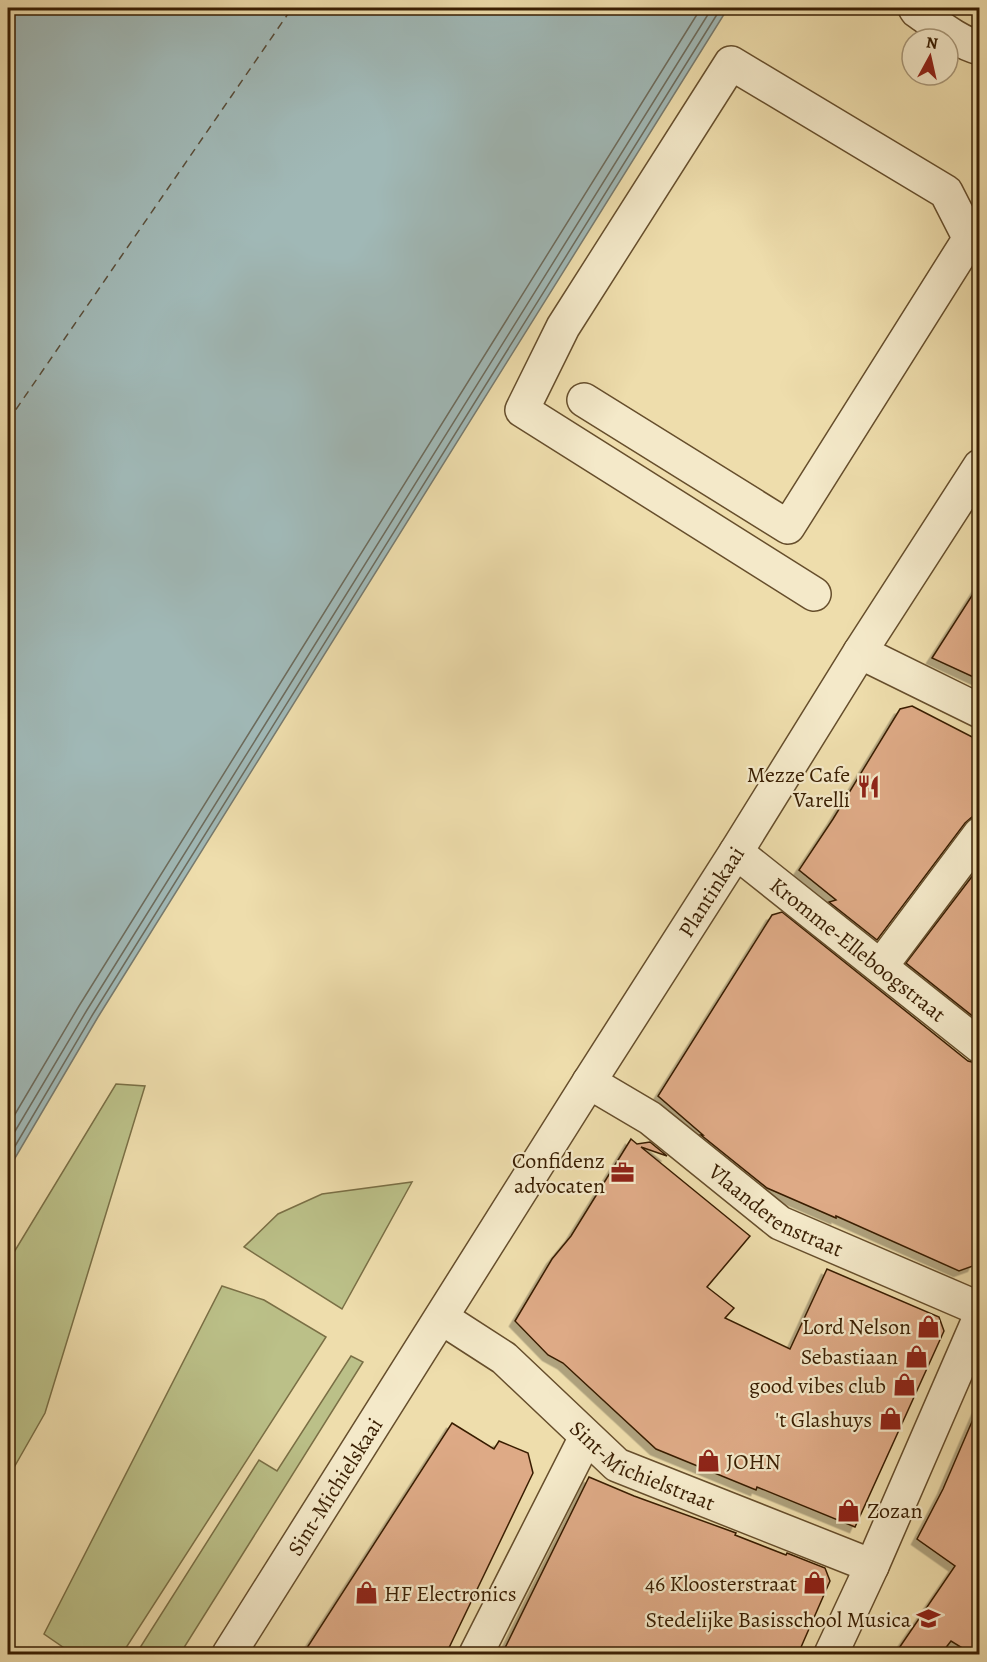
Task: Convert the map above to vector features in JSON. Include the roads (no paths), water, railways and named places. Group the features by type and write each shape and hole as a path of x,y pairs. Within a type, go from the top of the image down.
{"street":[{"path":"915,8 916,11 945,30 971,46 980,48"},
{"path":"584,399 788,527 975,230 946,192 731,63 563,327 522,410 814,594"},
{"name":"Plantinkaai","path":"442,1318 860,652 980,466"},
{"path":"860,652 980,711"},
{"path":"881,966 980,834"},
{"name":"Kromme-Elleboogstraat","path":"736,852 980,1046"},
{"name":"Vlaanderenstraat","path":"589,1082 650,1118 780,1223 980,1309"},
{"path":"831,1654 872,1566 980,1317"},
{"name":"Sint-Michielstraat","path":"442,1318 504,1358 617,1465 872,1566"},
{"name":"Sint-Michielskaai","path":"229,1654 442,1318"},
{"path":"476,1654 586,1437"}],"water":[{"path":"8,8 728,8 98,1017 8,1170"}],"place":[{"name":"Mezze Cafe Varelli","path":"868,787"},
{"name":"Confidenz advocaten","path":"623,1173"},
{"name":"Lord Nelson","path":"929,1326"},
{"name":"Sebastiaan","path":"916,1356"},
{"name":"good vibes club","path":"904,1385"},
{"name":"'t Glashuys","path":"890,1419"},
{"name":"JOHN","path":"708,1461"},
{"name":"Zozan","path":"849,1510"},
{"name":"46 Kloosterstraat","path":"815,1583"},
{"name":"HF Electronics","path":"366,1593"},
{"name":"Stedelijke Basisschool Musica","path":"929,1619"}]}
